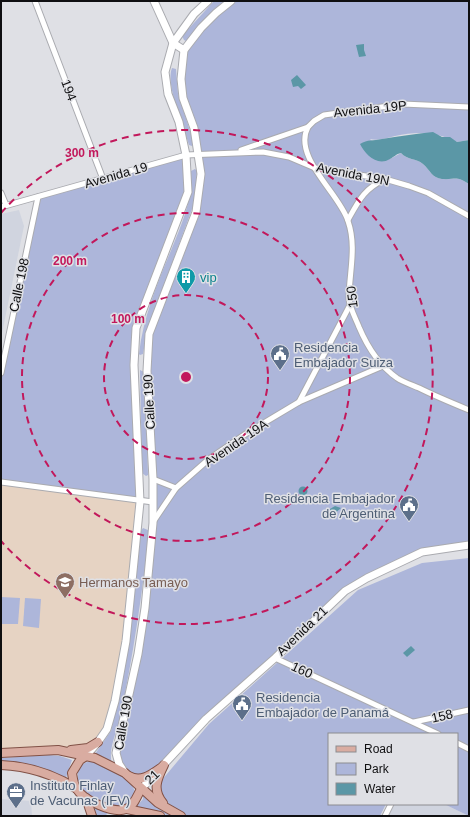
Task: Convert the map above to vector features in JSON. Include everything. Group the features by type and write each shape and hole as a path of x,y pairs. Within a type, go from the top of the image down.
{"main road":[{"path":"154,1 172,43 184,50 201,28 231,1"},
{"path":"172,43 194,14 208,1"},
{"name":"Calle 190","path":"86,756 107,729 115,701 122,664 140,502 134,365 136,328 188,192 186,155 179,122 168,94 165,80 167,59 172,43"},
{"name":"Calle 190","path":"127,775 119,764 116,753 138,654 145,608 153,523 153,479 148,364 149,334 196,212 200,174 199,154 194,128 183,98 181,79 184,50"},
{"path":"134,365 148,364"},
{"path":"139,479 153,479"},
{"path":"138,522 153,523"},
{"name":"Avenida 21","path":"164,765 206,719 275,658 335,599 367,578 422,552 469,545"},
{"path":"1,753 88,748 98,742"},
{"path":"58,750 95,758 134,779 141,779 164,765"},
{"path":"77,789 72,773 80,760 86,756"},
{"path":"1,765 34,769 54,776 77,789 86,798 101,806 157,815"},
{"path":"164,765 157,779 156,790 160,800 169,810"},
{"name":"21","path":"141,789 164,765"},
{"path":"127,775 141,789 169,810 181,816"},
{"path":"112,816 125,811 136,800 141,789"},
{"path":"86,798 92,816"}],"street":[{"name":"194","path":"35,1 103,179"},
{"name":"Avenida 19P","path":"232,152 308,128 324,115 362,108 403,104 469,107"},
{"name":"150","path":"308,128 304,134 304,143 315,168 348,220 353,250 350,281 350,305 363,337 382,366 398,379 469,410"},
{"name":"Avenida 19","path":"3,206 186,155 232,152"},
{"name":"Avenida 19N","path":"232,152 263,152 278,154 303,162 315,168 385,179 428,193 469,216"},
{"path":"348,220 369,187 385,179"},
{"path":"1,193 3,206"},
{"name":"Calle 198","path":"1,374 38,197"},
{"path":"299,402 350,305"},
{"name":"Avenida 19A","path":"153,523 176,488 209,460 247,434 299,402 382,366"},
{"path":"153,479 176,488"},
{"path":"1,482 140,502 153,502"},
{"name":"160","path":"275,658 436,733"},
{"name":"158","path":"414,722 469,710"},
{"path":"458,744 469,749"},
{"path":"385,816 390,805"}],"shaded area":[{"path":"19,210 24,226 1,338 1,214"},
{"name":"Hermanos Tamayo","path":"1,482 140,502 126,641 107,729 88,748 1,753"},
{"name":"Instituto Finlay de Vacunas (IFV)","path":"1,799 31,801 32,816 1,816"},
{"path":"394,805 446,805 469,816 388,816"}],"green space":[{"path":"214,1 225,1 214,10 186,41 184,40 182,36"},
{"path":"231,1 469,1 469,140 457,142 442,136 427,133 412,133 373,140 370,139 390,159 401,153 406,157 420,162 436,177 442,179 458,179 469,184 469,545 421,552 345,591 153,773 129,776 116,753 138,654 153,523 149,334 196,212 199,154 183,98 184,50"},
{"path":"172,68 176,69 178,94 193,140 192,146 189,145 173,95 171,84"},
{"path":"186,155 188,192 136,328 140,502 1,482 1,373 38,197"},
{"path":"195,169 197,171 195,201 147,331 143,354 140,355 141,340 148,313 156,287 183,220 189,201 191,171"},
{"path":"140,370 144,372 145,375 148,475 146,476 142,473"},
{"path":"143,528 148,530 149,533 137,626 120,718 112,746 112,763 95,754 111,731 118,701 133,609 141,531"},
{"path":"469,558 469,816 446,805 458,805 458,733 328,733 328,805 386,805 380,816 188,816 167,803 162,794 161,781 209,724 358,590 422,563"},
{"path":"1,597 20,598 18,624 1,624"},
{"path":"25,598 41,599 39,628 23,626"},
{"path":"49,755 60,756 72,760 66,778 34,766 1,762 1,758"},
{"path":"90,761 110,767 129,781 135,792 129,803 125,805 113,806 94,799 83,791 78,782 78,771 82,765"},
{"path":"143,795 171,816 136,807 143,799"},
{"path":"93,806 110,811 105,816 95,816"}],"water":[{"path":"364,44 366,56 359,57 356,45"},
{"path":"297,75 306,85 301,89 298,86 293,87 291,80"},
{"path":"433,132 442,137 450,137 457,142 469,140 469,184 458,179 442,179 436,177 420,162 406,157 401,153 385,161 376,160 365,152 360,144 368,141"},
{"path":"303,486 308,491 303,496 298,491"},
{"path":"335,506 341,508 333,515 330,514 330,509"},
{"path":"411,646 415,650 407,657 403,653"}],"place":[{"name":"vip","path":"186,294"},
{"name":"Residencia Embajador Suiza","path":"280,371"},
{"name":"Residencia Embajador de Argentina","path":"409,522"},
{"name":"Hermanos Tamayo","path":"65,599"},
{"name":"Residencia Embajador de Panamá","path":"242,721"},
{"name":"Instituto Finlay de Vacunas (IFV)","path":"16,809"}]}
